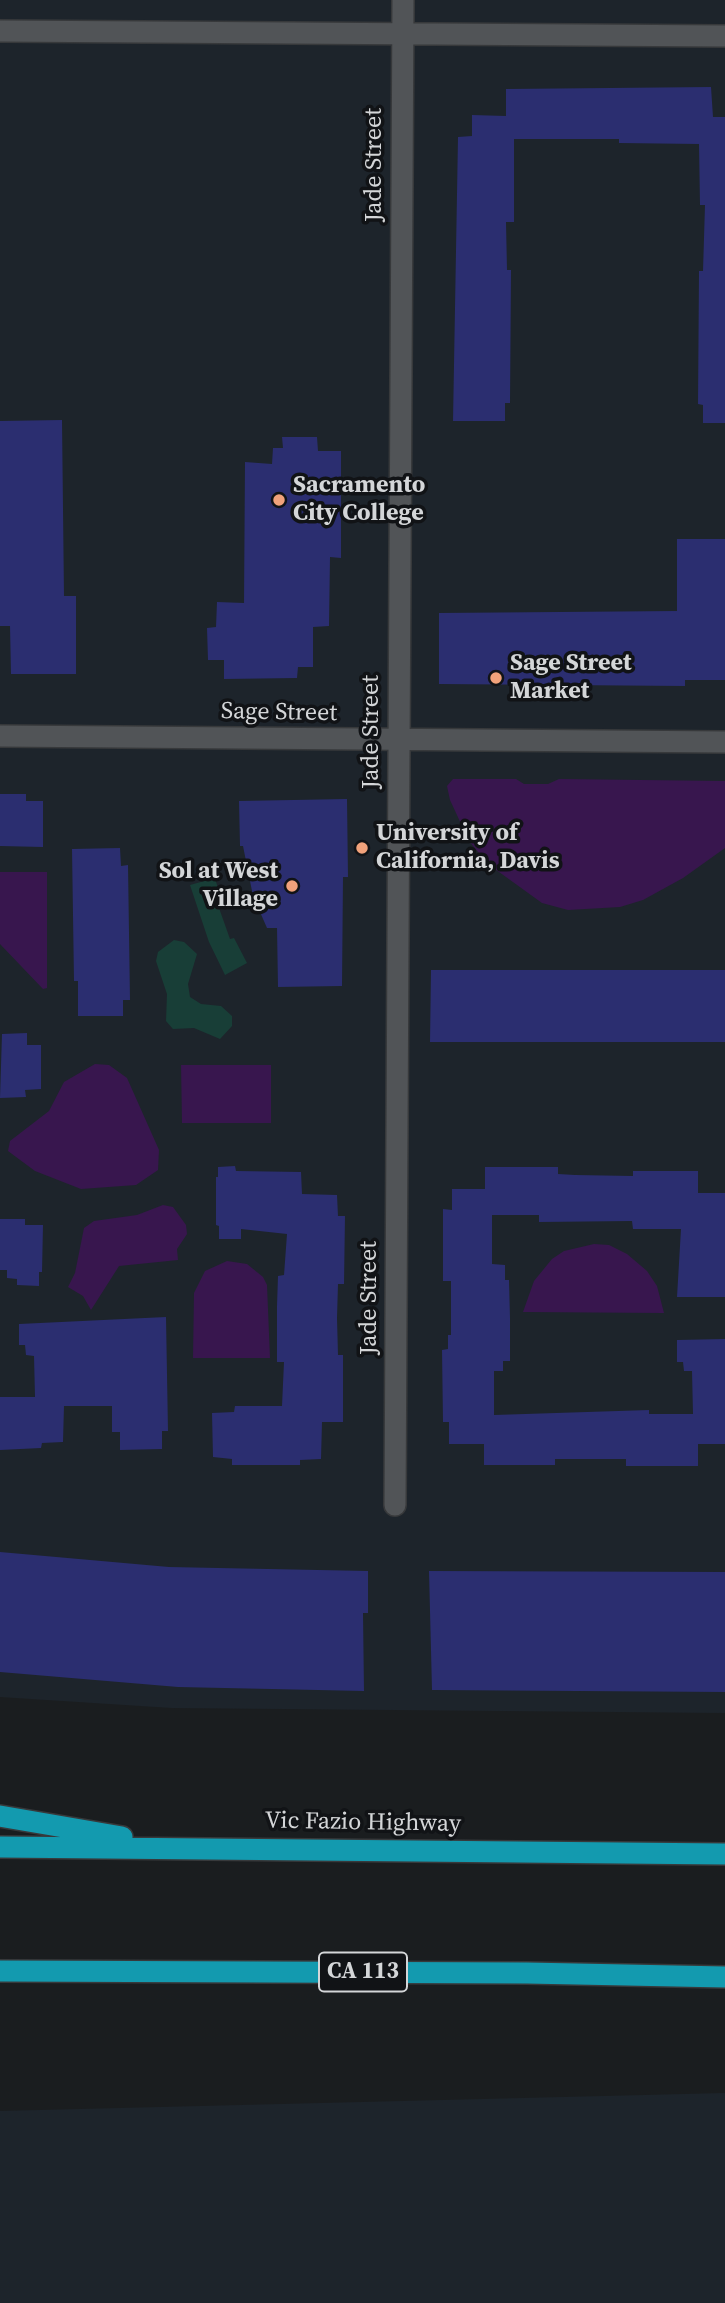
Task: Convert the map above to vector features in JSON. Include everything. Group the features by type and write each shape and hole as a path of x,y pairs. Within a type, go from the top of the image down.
{"highway":[{"path":"0,1816 172,1847"},
{"name":"Vic Fazio Highway","path":"0,1847 725,1854"},
{"name":"CA 113","path":"0,1972 513,1973 725,1977"}],"street":[{"name":"Jade Street","path":"395,1505 403,0"},
{"path":"0,31 725,36"},
{"name":"Sage Street","path":"0,736 725,742"}],"shaded area":[{"name":"University of California, Davis","path":"0,0 725,0 725,1713 172,1708 0,1697"},
{"path":"453,779 516,779 524,784 548,784 559,779 725,781 725,848 683,878 643,900 620,907 568,910 542,903 488,864 469,841 450,800 447,786"},
{"path":"0,872 47,872 47,988 43,989 0,944"},
{"path":"215,878 223,906 219,908 230,939 234,938 247,963 225,975 209,942 190,885"},
{"path":"174,940 184,942 197,954 188,984 190,997 201,1004 221,1006 232,1016 232,1026 220,1039 194,1028 173,1029 166,1021 167,994 156,961 158,952"},
{"path":"95,1064 109,1065 127,1078 159,1150 158,1170 136,1185 81,1189 35,1171 8,1151 10,1141 49,1111 64,1082"},
{"path":"181,1065 271,1065 271,1123 182,1123"},
{"path":"163,1205 173,1207 186,1225 187,1234 177,1249 178,1260 119,1266 91,1310 83,1296 68,1287 75,1273 84,1228 94,1221 137,1215"},
{"path":"594,1244 609,1245 627,1254 647,1271 657,1286 664,1313 523,1312 534,1281 552,1259 564,1251"},
{"path":"227,1261 247,1264 263,1277 267,1285 270,1358 193,1358 194,1293 205,1271"},
{"path":"725,2093 725,2303 0,2303 0,2111"}],"building":[{"path":"711,87 713,117 725,117 725,423 703,423 703,405 698,404 699,271 703,271 705,205 700,205 699,144 619,143 619,139 514,139 514,222 506,222 507,270 511,270 510,403 505,403 505,421 453,421 458,137 472,136 472,115 506,116 506,89"},
{"path":"62,420 64,596 76,596 76,674 11,674 10,626 0,626 0,421"},
{"path":"282,437 317,437 318,451 341,451 341,558 330,557 329,626 313,627 313,667 298,667 297,678 224,679 224,660 208,660 207,628 216,627 217,602 244,603 245,462 272,464 273,448 283,448"},
{"path":"677,539 725,539 725,680 685,680 685,686 439,684 439,613 677,611"},
{"path":"0,794 26,794 26,801 43,801 43,847 0,846"},
{"name":"Sol at West Village","path":"347,799 348,877 343,877 342,986 278,987 277,928 267,928 253,896 243,846 240,846 239,801"},
{"path":"120,848 121,866 128,865 130,1000 123,1000 123,1016 78,1016 78,981 74,981 72,849"},
{"path":"431,970 725,970 725,1042 430,1042"},
{"path":"27,1033 27,1045 41,1045 41,1089 25,1090 26,1097 0,1098 2,1034"},
{"path":"235,1166 236,1171 301,1172 302,1194 337,1195 338,1216 345,1216 344,1284 338,1284 337,1318 338,1355 343,1355 343,1422 322,1422 321,1459 300,1460 300,1465 232,1465 232,1459 213,1457 212,1413 234,1412 235,1406 282,1406 284,1362 277,1362 277,1306 278,1276 284,1275 287,1234 241,1229 241,1239 219,1239 219,1226 216,1225 218,1167"},
{"path":"485,1167 558,1167 558,1174 575,1175 633,1176 633,1171 698,1171 698,1193 725,1193 725,1297 677,1297 681,1229 633,1229 632,1221 539,1222 539,1215 492,1215 492,1264 505,1265 505,1280 509,1280 510,1318 510,1361 503,1361 503,1371 494,1371 494,1415 649,1410 649,1414 693,1414 692,1371 684,1371 683,1362 677,1362 677,1340 725,1339 725,1444 698,1444 698,1466 626,1466 626,1459 555,1459 555,1465 484,1465 484,1444 449,1444 449,1422 443,1422 442,1350 448,1349 448,1335 451,1335 451,1281 443,1281 443,1209 452,1210 452,1189 485,1189"},
{"path":"0,1219 25,1219 25,1225 43,1225 39,1286 17,1285 17,1279 7,1278 7,1270 0,1270"},
{"path":"166,1317 168,1431 162,1431 162,1449 120,1450 120,1432 112,1432 112,1406 64,1406 63,1442 42,1443 41,1448 0,1450 0,1397 35,1397 34,1356 26,1355 25,1345 19,1345 19,1324"},
{"path":"0,1552 169,1567 368,1571 368,1613 363,1613 364,1691 178,1687 0,1672"},
{"path":"429,1571 725,1572 725,1692 432,1690"}],"place":[{"name":"Sacramento City College","path":"279,500"},
{"name":"Sage Street Market","path":"496,678"},
{"name":"University of California, Davis","path":"362,848"},
{"name":"Sol at West Village","path":"292,886"}]}
